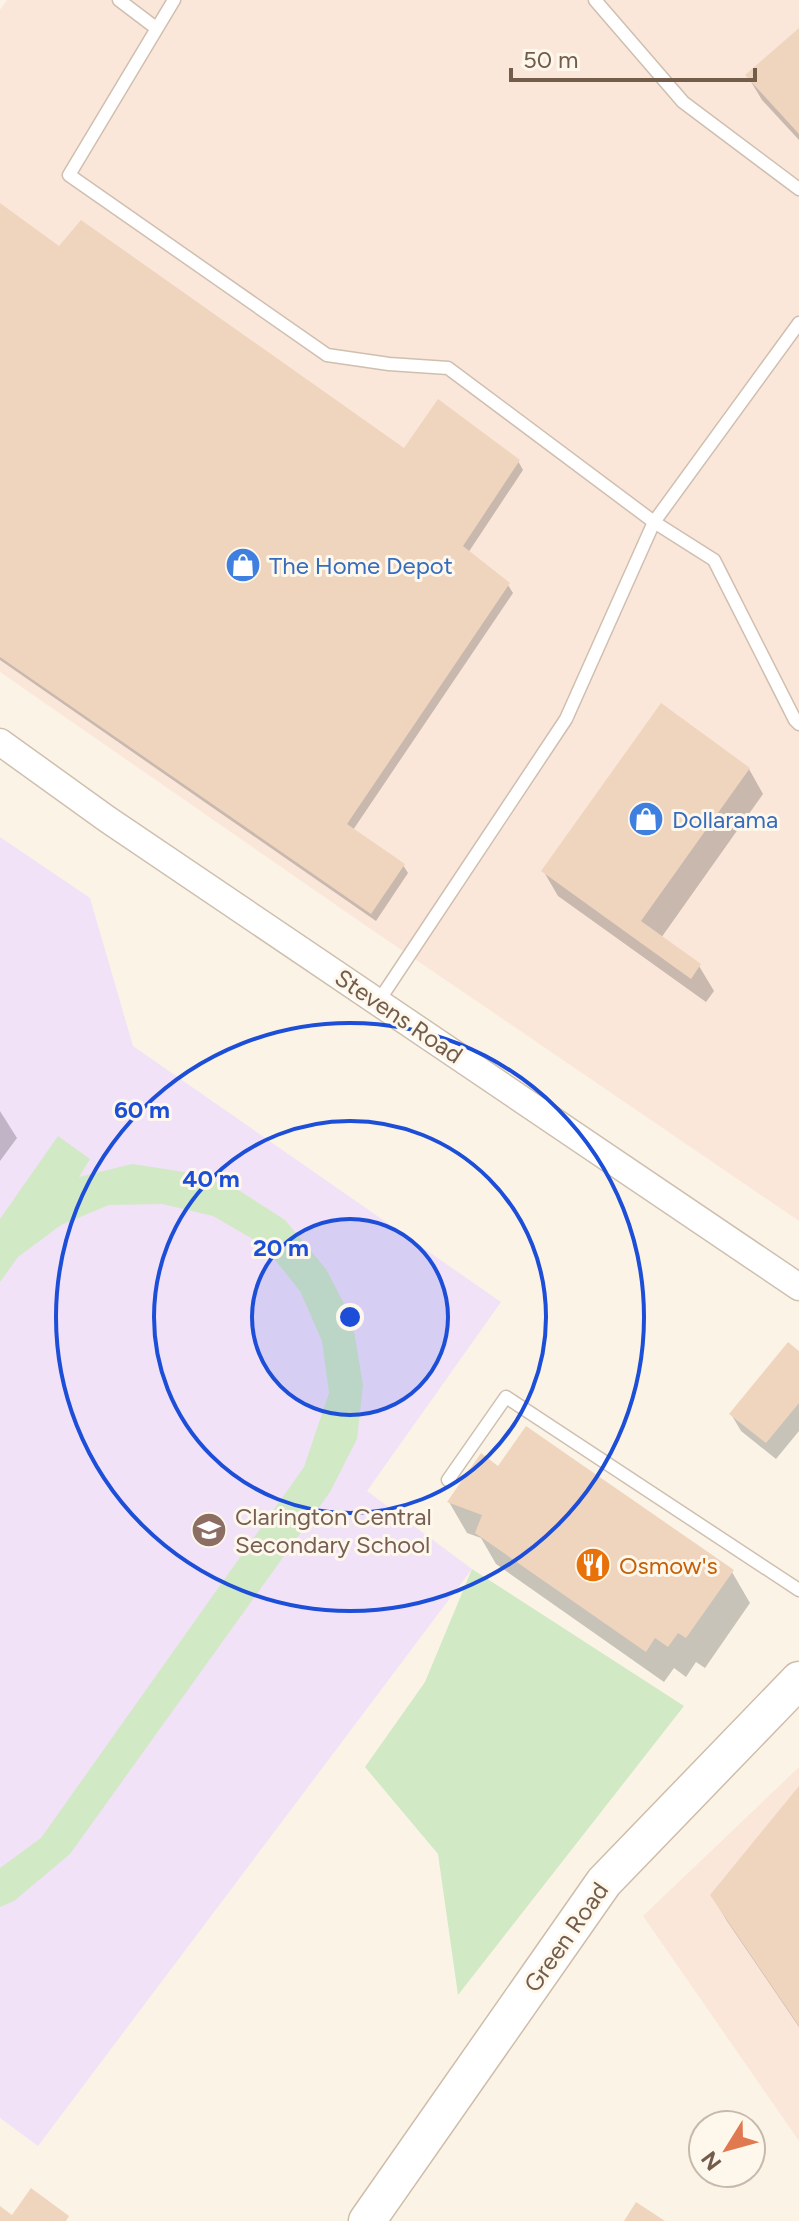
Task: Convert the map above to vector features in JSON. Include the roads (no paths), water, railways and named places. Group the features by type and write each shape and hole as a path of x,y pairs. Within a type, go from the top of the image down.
{"street":[{"name":"Stevens Road","path":"0,742 107,819 799,1287"},
{"name":"Green Road","path":"367,2221 604,1882 799,1680"}],"lane":[{"path":"119,0 156,28"},
{"path":"174,0 69,175 327,355 448,368 654,522 714,560 799,724"},
{"path":"595,0 683,102 799,189"},
{"path":"378,1002 566,719 654,522 799,323"},
{"path":"448,1480 506,1397 799,1590"}],"place":[{"name":"The Home Depot","path":"243,565"},
{"name":"Dollarama","path":"646,819"},
{"name":"Clarington Central Secondary School","path":"209,1530"},
{"name":"Osmow's","path":"593,1565"}]}
